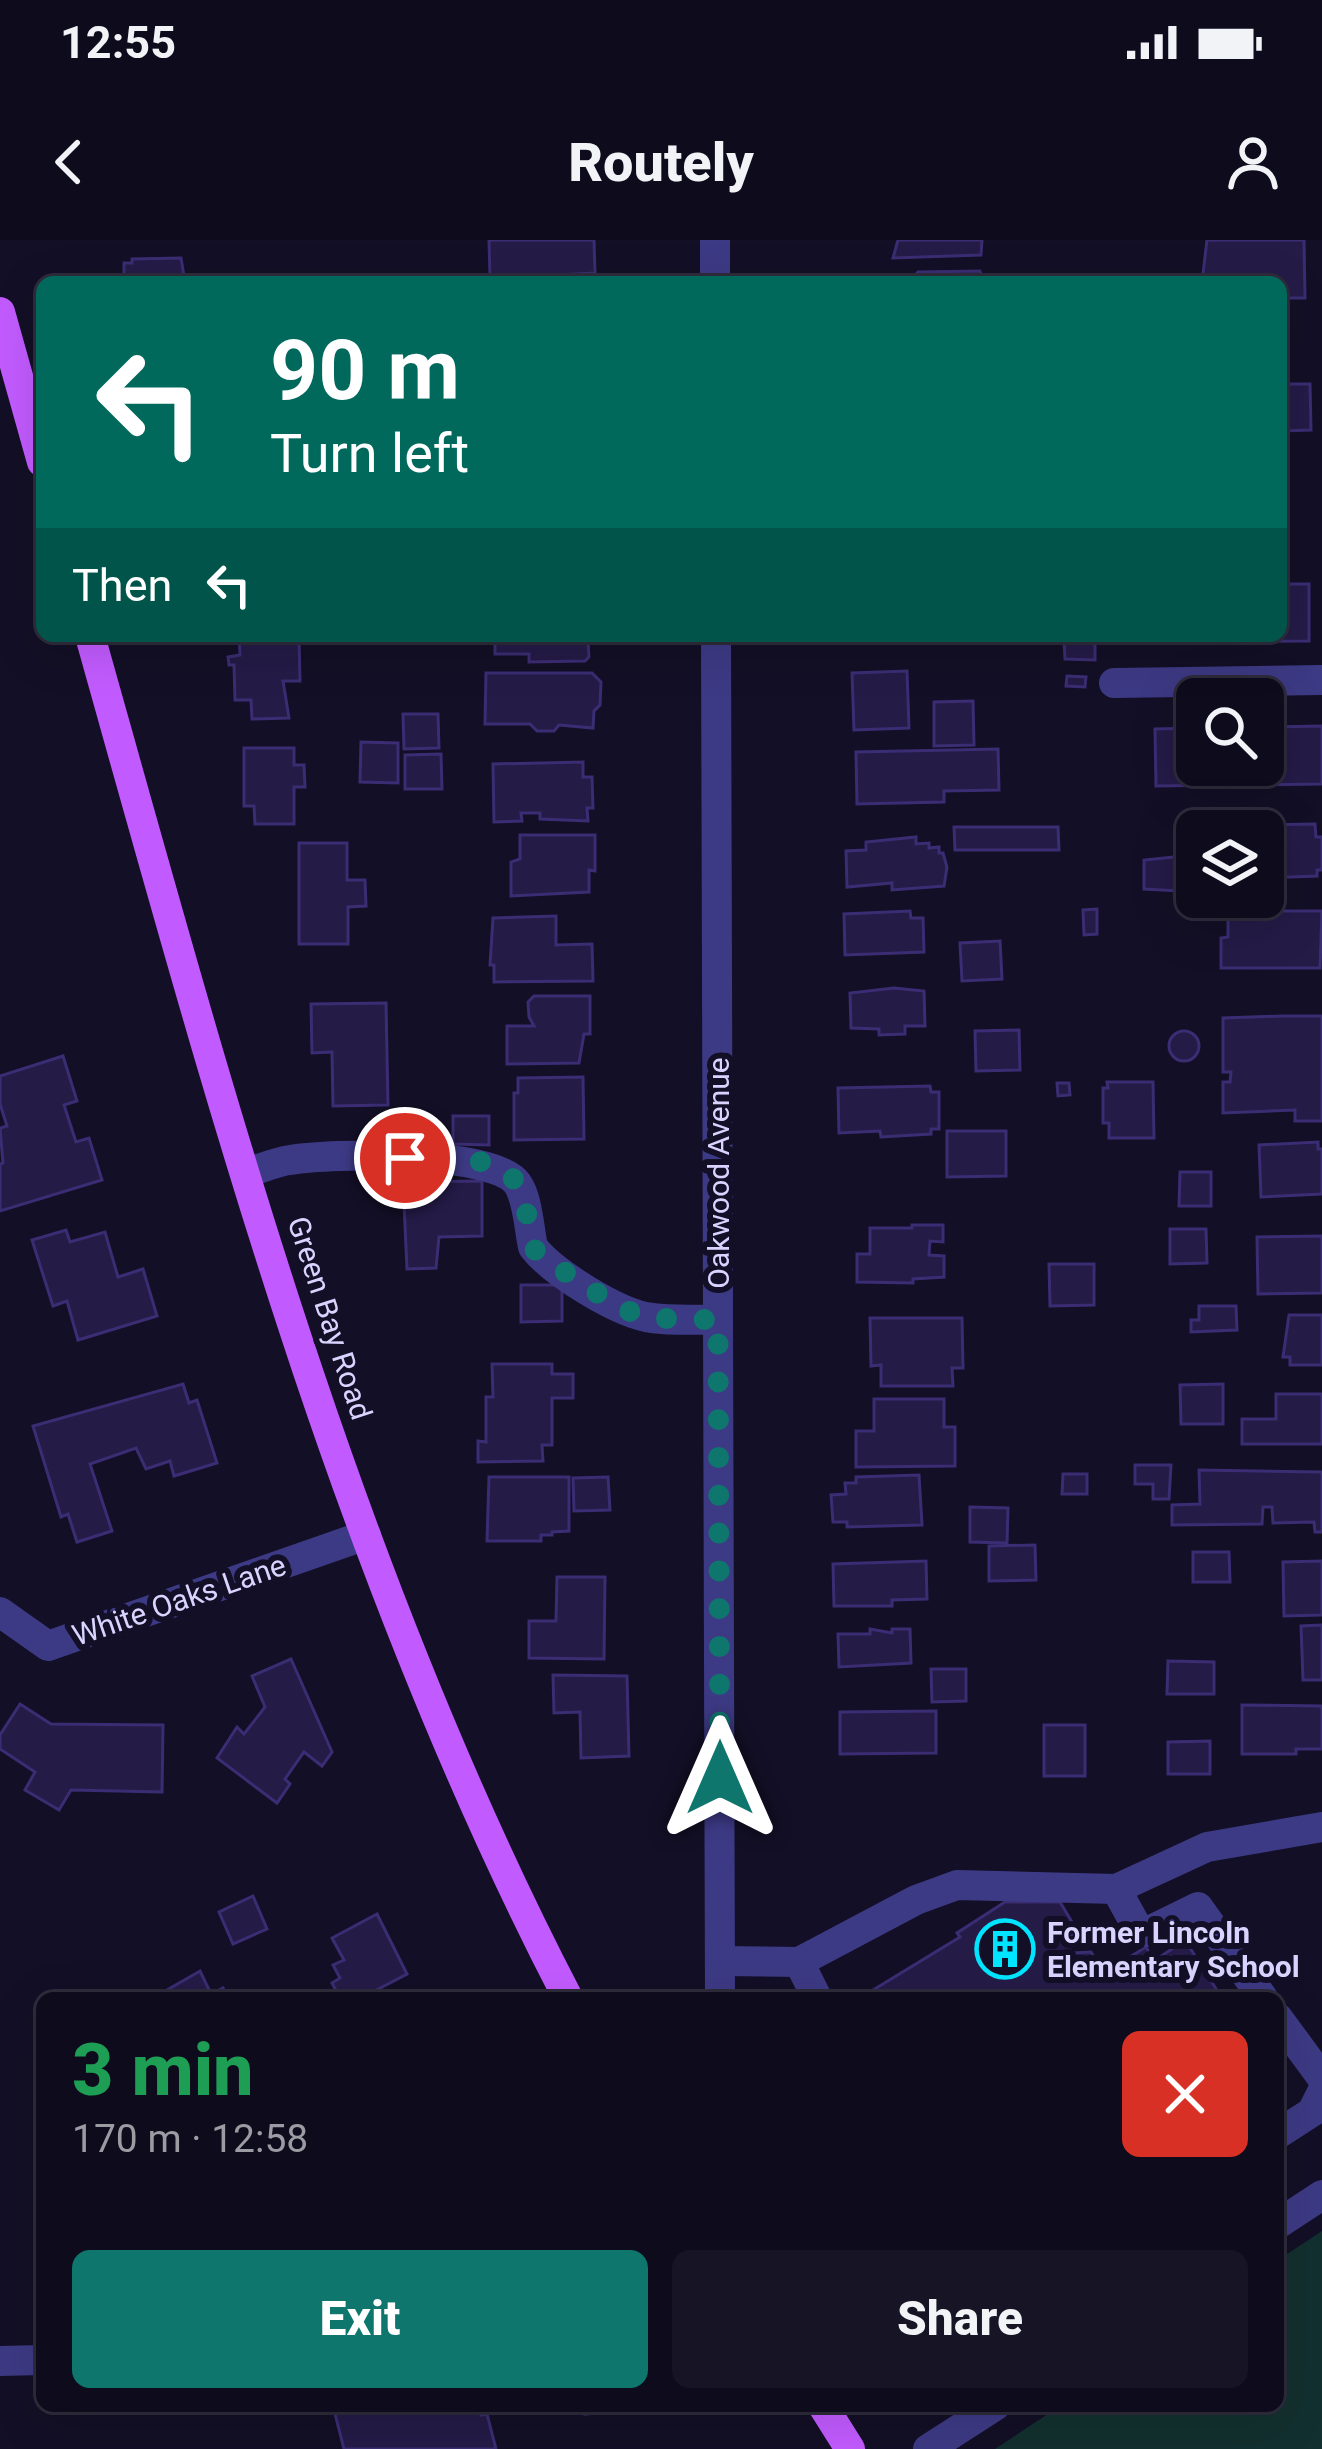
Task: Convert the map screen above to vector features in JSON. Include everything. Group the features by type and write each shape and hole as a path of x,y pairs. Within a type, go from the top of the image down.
{"main road":[{"path":"0,312 36,441"},
{"name":"Green Bay Road","path":"93,642 209,1062 366,1535 447,1744 565,1992"},
{"path":"827,2412 850,2449"}],"street":[{"path":"715,240 715,276"},
{"name":"Oakwood Avenue","path":"716,642 720,1992"},
{"path":"1114,683 1322,680"},
{"path":"246,1173 290,1160 471,1160 500,1169 519,1185 532,1246 586,1288 649,1318 718,1320"},
{"name":"White Oaks Lane","path":"0,1612 49,1646 366,1535"},
{"path":"720,1961 799,1962 916,1900 956,1885 1116,1889 1207,1846 1322,1828"},
{"path":"1116,1889 1137,1927 1148,1932 1198,1907 1259,1992"},
{"path":"799,1962 814,1992"},
{"path":"1284,2026 1322,2078"},
{"path":"1284,2130 1312,2112 1322,2092"},
{"path":"1284,2220 1322,2195"},
{"path":"0,2361 36,2360"},
{"path":"928,2449 986,2412"}],"green space":[{"path":"1322,2231 1322,2449 995,2449 1051,2412 1284,2412 1284,2256"}],"building":[{"path":"489,240 594,240 595,273 490,276"},
{"path":"898,240 982,240 981,255 893,258"},
{"path":"1207,240 1304,240 1305,298 1287,298 1287,276 1203,276"},
{"path":"181,258 184,276 124,276 124,263"},
{"path":"980,271 994,276 914,276 918,272"},
{"path":"1287,384 1310,384 1311,430 1287,431"},
{"path":"1287,584 1309,584 1309,641 1287,641"},
{"path":"239,642 299,642 300,681 283,681 289,718 252,719 251,700 235,700 234,665 229,665 228,657 240,655"},
{"path":"495,642 588,642 589,657 585,661 529,662 529,654 495,654"},
{"path":"1064,642 1095,642 1095,660 1065,659"},
{"path":"907,671 909,728 854,730 852,673"},
{"path":"486,673 592,673 601,682 593,728 559,725 554,731 537,731 530,724 485,724"},
{"path":"1067,676 1086,677 1085,687 1066,686"},
{"path":"973,701 974,745 934,746 934,702"},
{"path":"403,714 438,714 439,748 404,749"},
{"path":"1322,726 1322,784 1284,784 1284,727"},
{"path":"1176,728 1176,786 1156,786 1155,729"},
{"path":"361,742 398,743 398,783 360,782"},
{"path":"244,748 294,748 294,765 304,765 305,787 294,787 294,824 255,824 254,806 244,806"},
{"path":"998,749 999,790 944,791 944,802 857,804 856,752"},
{"path":"441,754 442,789 405,789 405,755"},
{"path":"583,762 583,777 592,777 593,808 587,808 588,821 540,819 540,813 521,813 522,821 494,822 493,764"},
{"path":"1315,824 1316,837 1322,837 1322,870 1317,870 1317,876 1284,877 1284,825"},
{"path":"954,827 1058,827 1059,850 955,850"},
{"path":"520,835 595,835 595,871 589,870 589,892 511,896 511,862 520,859"},
{"path":"916,837 916,844 929,843 929,848 939,847 943,853 944,886 847,887 846,851 866,850 866,842"},
{"path":"299,843 347,843 347,880 365,880 366,906 348,907 348,944 299,944"},
{"path":"1176,857 1176,891 1144,889 1144,860"},
{"path":"1097,909 1097,934 1084,935 1083,910"},
{"path":"910,911 911,918 923,918 924,952 845,955 844,914"},
{"path":"1284,911 1322,911 1320,968 1221,968 1221,938 1228,937 1228,918 1284,918"},
{"path":"556,916 556,945 592,944 593,981 494,982 494,965 490,965 493,918"},
{"path":"1000,941 1002,979 962,981 960,943"},
{"path":"894,988 924,991 925,1026 905,1026 905,1034 879,1035 879,1029 851,1028 850,993"},
{"path":"534,996 590,996 590,1034 584,1034 579,1063 507,1064 507,1026 534,1026 528,1002"},
{"path":"386,1003 388,1105 333,1106 332,1052 312,1053 311,1004"},
{"path":"1322,1016 1322,1121 1295,1121 1295,1110 1223,1113 1223,1082 1230,1082 1231,1072 1223,1072 1223,1018"},
{"path":"1019,1030 1020,1070 976,1071 975,1031"},
{"path":"1184,1031 1195,1035 1199,1046 1195,1057 1184,1061 1173,1057 1169,1046 1173,1035"},
{"path":"63,1056 77,1101 64,1105 76,1142 89,1138 102,1180 0,1211 0,1128 7,1126 0,1104 0,1076"},
{"path":"583,1077 584,1139 514,1140 518,1078"},
{"path":"1107,1082 1153,1082 1154,1138 1109,1138 1109,1123 1103,1123"},
{"path":"1057,1083 1069,1083 1070,1095 1058,1096"},
{"path":"930,1086 931,1092 939,1092 939,1129 931,1129 931,1134 839,1133 838,1088"},
{"path":"453,1116 489,1116 489,1145 453,1144"},
{"path":"947,1131 1006,1131 1006,1176 947,1177"},
{"path":"1318,1142 1322,1194 1261,1197 1259,1145"},
{"path":"1180,1172 1211,1172 1211,1206 1179,1206"},
{"path":"482,1181 482,1236 439,1237 436,1268 407,1269 403,1182"},
{"path":"943,1225 943,1242 930,1241 929,1255 944,1256 944,1277 913,1279 913,1283 857,1282 857,1254 870,1254 870,1228"},
{"path":"1170,1229 1206,1229 1207,1263 1170,1264"},
{"path":"66,1230 70,1242 105,1232 118,1277 143,1269 157,1316 78,1340 67,1301 53,1306 32,1240"},
{"path":"1322,1236 1322,1293 1258,1294 1257,1237"},
{"path":"1049,1264 1094,1264 1094,1305 1050,1306"},
{"path":"521,1285 562,1285 562,1321 521,1322"},
{"path":"1199,1306 1236,1306 1237,1330 1191,1332 1191,1320 1199,1320"},
{"path":"1289,1315 1322,1315 1322,1365 1290,1365 1290,1357 1283,1357"},
{"path":"870,1318 962,1318 963,1368 952,1368 953,1386 881,1386 881,1365 871,1366"},
{"path":"492,1364 552,1364 552,1374 573,1374 573,1398 552,1398 552,1445 542,1445 543,1461 478,1462 478,1441 486,1442 486,1397 493,1397"},
{"path":"183,1384 189,1403 197,1400 217,1463 174,1476 170,1461 146,1469 136,1448 90,1464 112,1531 77,1542 68,1514 61,1517 33,1426"},
{"path":"1223,1384 1223,1424 1181,1424 1180,1385"},
{"path":"1276,1394 1322,1394 1322,1444 1242,1444 1242,1419 1276,1419"},
{"path":"874,1399 944,1399 944,1427 955,1427 955,1466 856,1467 856,1431 874,1431"},
{"path":"1135,1465 1171,1465 1169,1499 1153,1499 1153,1484 1135,1484"},
{"path":"1199,1470 1322,1472 1322,1532 1315,1532 1314,1522 1273,1523 1272,1507 1263,1507 1262,1524 1172,1525 1172,1505 1200,1504"},
{"path":"1063,1474 1087,1474 1087,1494 1062,1494"},
{"path":"919,1475 922,1525 847,1527 847,1522 833,1522 831,1495 846,1494 845,1483 856,1483 856,1477"},
{"path":"489,1477 569,1477 569,1531 541,1535 541,1541 487,1541"},
{"path":"608,1477 610,1510 574,1511 573,1478"},
{"path":"970,1507 1008,1508 1007,1543 970,1542"},
{"path":"1035,1545 1036,1580 989,1581 989,1546"},
{"path":"1193,1552 1229,1552 1230,1582 1193,1582"},
{"path":"926,1561 927,1599 892,1600 892,1606 834,1606 833,1564"},
{"path":"1322,1561 1322,1615 1284,1616 1283,1562"},
{"path":"557,1577 605,1577 604,1659 529,1658 529,1621 556,1621"},
{"path":"1322,1625 1322,1680 1303,1680 1301,1626"},
{"path":"870,1629 892,1633 892,1629 910,1629 911,1663 839,1667 838,1634 870,1634"},
{"path":"291,1659 332,1752 322,1766 304,1752 285,1779 290,1784 277,1803 217,1758 237,1727 244,1734 265,1707 252,1676"},
{"path":"1168,1661 1214,1662 1214,1694 1167,1694"},
{"path":"931,1669 966,1669 966,1701 932,1702"},
{"path":"553,1675 627,1676 629,1756 581,1758 580,1712 554,1713"},
{"path":"20,1704 51,1724 163,1725 162,1792 71,1790 59,1810 25,1790 35,1772 0,1749 0,1735"},
{"path":"1242,1705 1322,1706 1322,1749 1242,1754"},
{"path":"936,1711 936,1753 840,1754 840,1712"},
{"path":"1044,1725 1085,1725 1085,1776 1044,1776"},
{"path":"1210,1741 1210,1774 1168,1774 1168,1742"},
{"path":"253,1896 267,1929 233,1944 219,1912"},
{"name":"Former Lincoln Elementary School","path":"1005,1902 1060,1902 1078,1932 1065,1941 1072,1953 1091,1952 1104,1973 1146,1947 1154,1961 1185,1940 1218,1992 870,1992 960,1937 957,1933"},
{"path":"377,1914 407,1974 372,1992 337,1992 332,1983 340,1978 333,1965 344,1960 332,1938"},
{"path":"200,1971 210,1992 163,1992"},
{"path":"335,2412 480,2412 487,2414 496,2449 344,2449"}],"place":[{"name":"Former Lincoln Elementary School","path":"1005,1949"}],"route":[{"path":"405,1158 471,1160 500,1169 519,1185 532,1246 539,1255 620,1308 649,1318 718,1320 720,1778"}]}
